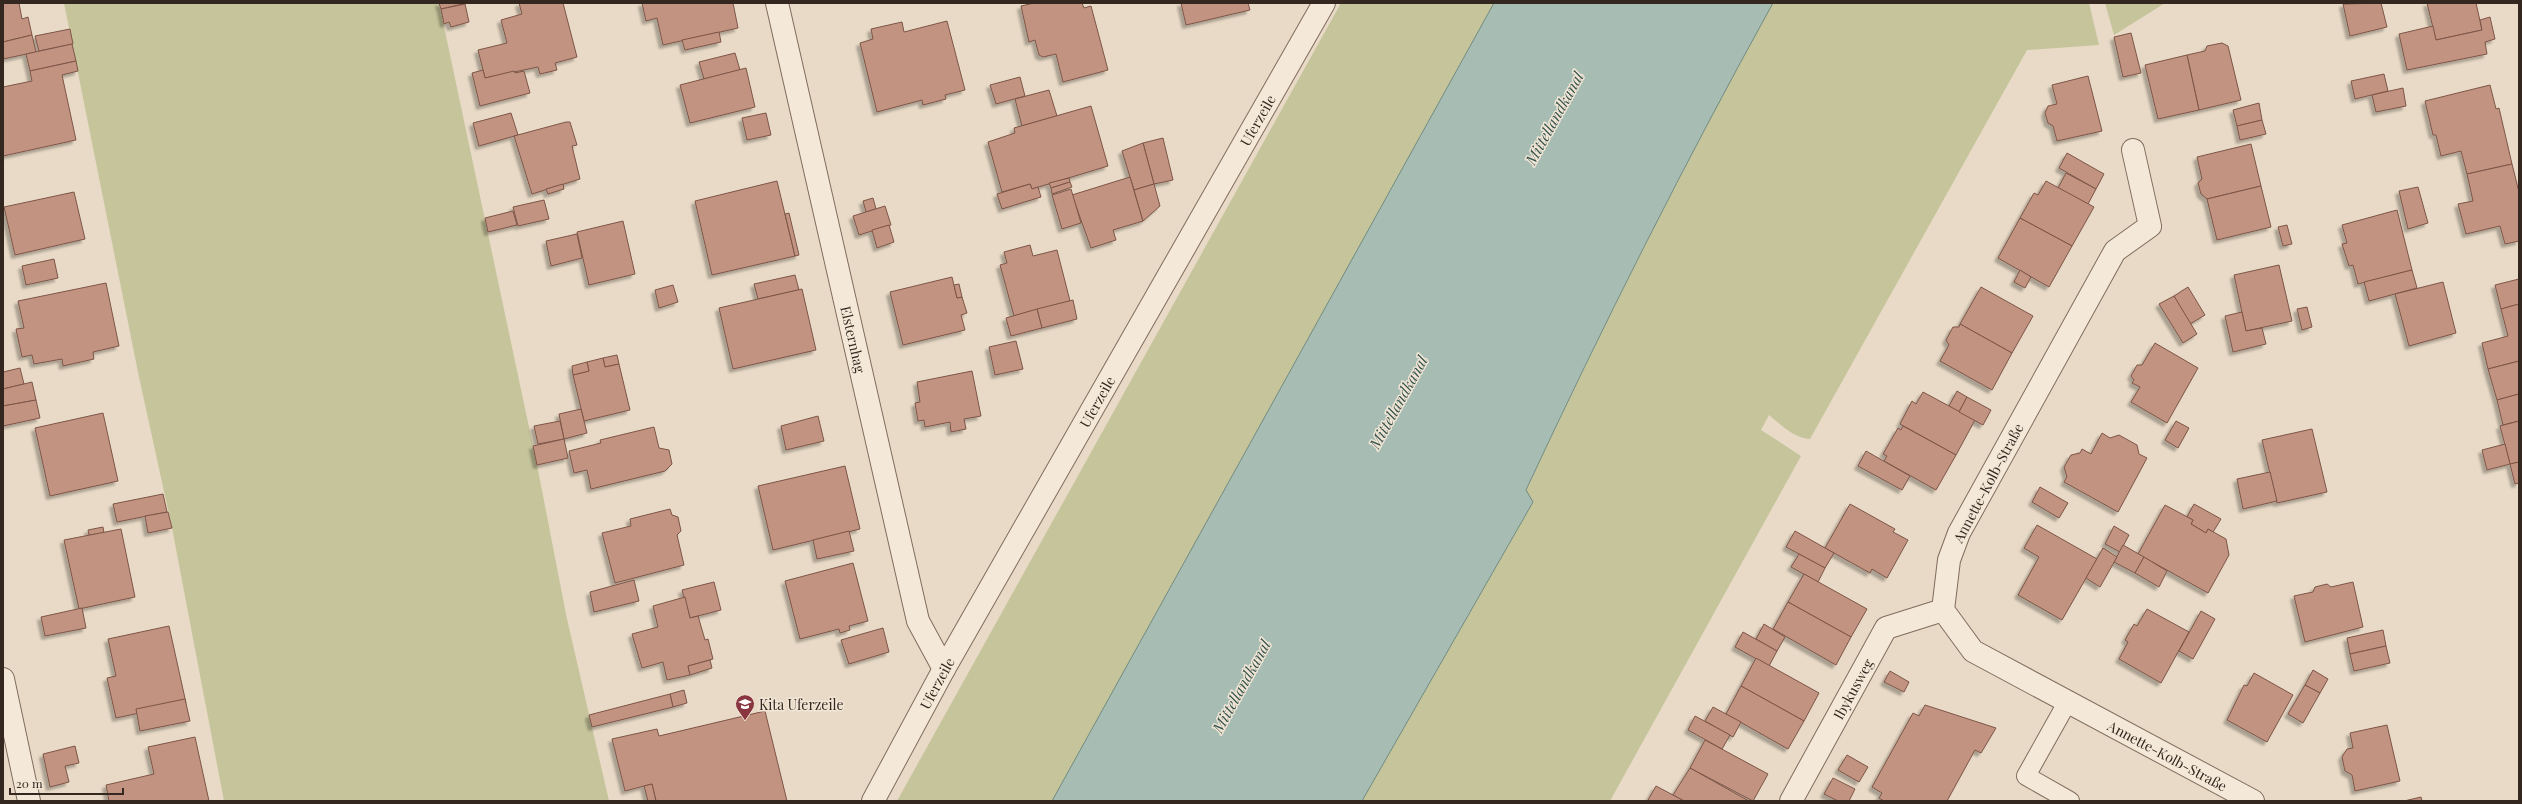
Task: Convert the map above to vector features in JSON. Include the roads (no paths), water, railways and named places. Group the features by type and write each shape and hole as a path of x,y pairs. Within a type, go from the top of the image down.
{"street":[{"name":"Elsternhag","path":"777,3 918,621 944,669"},
{"name":"Uferzeile","path":"873,801 944,669 1316,7"},
{"name":"Annette-Kolb-Straße","path":"2132,150 2150,226 2115,251 1961,527 1949,560 1943,610 1973,650 2253,801"},
{"name":"Ibykusweg","path":"1791,801 1886,628 1943,610"},
{"path":"3,680 29,801"}],"lane":[{"path":"2068,701 2026,776 2070,801"}],"water":[{"name":"Mittellandkanal","path":"1494,3 1773,3 1676,183 1585,367 1526,490 1533,502 1362,801 1052,801"}],"place":[{"name":"Kita Uferzeile","path":"745,721"}]}
